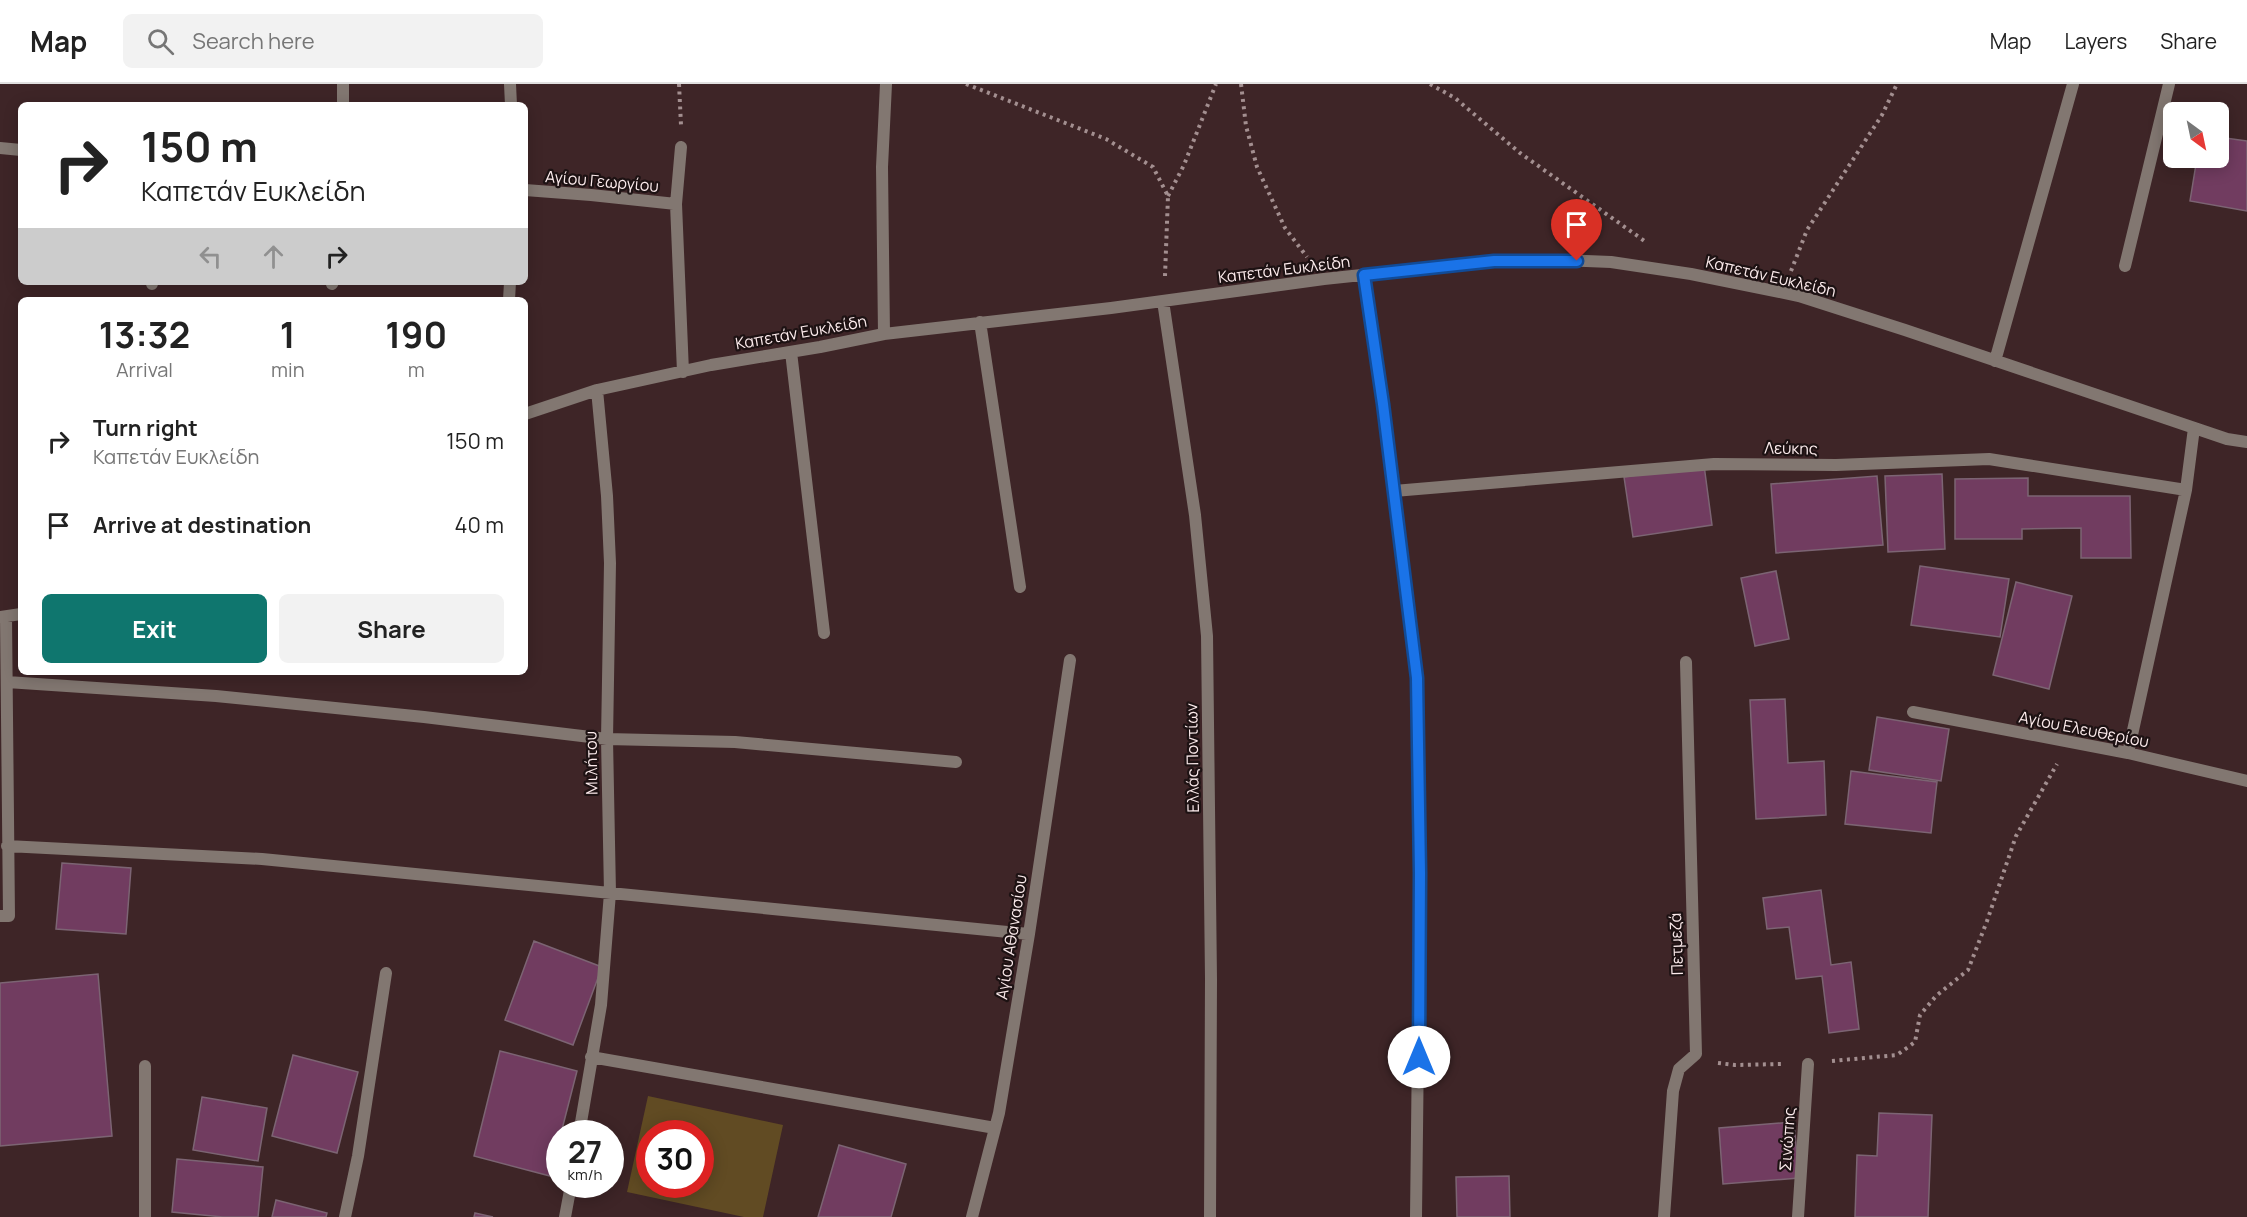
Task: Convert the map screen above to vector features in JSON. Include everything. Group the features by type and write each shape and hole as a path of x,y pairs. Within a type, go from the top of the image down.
{"street":[{"path":"343,84 343,102"},
{"path":"510,84 511,102"},
{"path":"884,334 882,167 886,84"},
{"path":"1995,361 2073,84"},
{"path":"2125,266 2169,84"},
{"path":"681,147 676,204 683,372"},
{"path":"0,148 18,150"},
{"name":"Αγίου Γεωργίου","path":"528,190 676,204"},
{"name":"Καπετάν Ευκλείδη","path":"528,413 597,390 711,365 884,334 1163,301 1324,279 1494,261 1560,260 1611,262 1690,274 1799,296 2227,439 2247,442"},
{"path":"1364,275 1417,678 1420,873 1416,1217"},
{"name":"Ελλάς Ποντίων","path":"1163,301 1195,516 1207,636 1211,967 1210,1217"},
{"path":"980,322 1020,587"},
{"path":"791,352 824,633"},
{"name":"Μιλήτου","path":"581,1120 601,1005 610,893 607,739 610,563 607,496 597,390"},
{"path":"2128,753 2186,490 2194,428"},
{"name":"Λεύκης","path":"1394,491 1714,464 1836,465 1989,459 2186,490"},
{"path":"0,916 9,916 7,682 3,617 18,614"},
{"name":"Αγίου Αθανασίου","path":"972,1217 995,1128 1029,933 1070,660"},
{"name":"Πετμεζά","path":"1664,1217 1673,1091 1679,1069 1696,1054 1686,662"},
{"path":"7,682 216,696 424,717 607,739 735,742 956,762"},
{"name":"Αγίου Ελευθερίου","path":"1913,712 2128,753 2247,781"},
{"path":"7,846 262,859 1029,933"},
{"path":"345,1217 358,1156 386,974"},
{"path":"591,1057 995,1128"},
{"name":"Σινώπης","path":"1798,1217 1808,1064"},
{"path":"145,1066 145,1217"},
{"path":"565,1217 569,1198"}],"path":[{"path":"679,84 681,147"},
{"path":"966,84 1106,139 1153,167 1168,196"},
{"path":"1163,301 1168,196 1184,165 1216,84"},
{"path":"1241,84 1246,126 1257,167 1285,228 1324,279"},
{"path":"1430,84 1455,98 1520,153 1655,248"},
{"path":"1782,293 1807,231 1882,116 1897,84"},
{"path":"1689,1060 1735,1065 1808,1064 1897,1055 1916,1042 1920,1014 1936,996 1968,970 2016,836 2069,742"}],"shaded area":[{"path":"648,1096 783,1125 763,1217 744,1217 655,1198 714,1198 714,1120 643,1120"},
{"path":"636,1151 636,1194 627,1192"}],"building":[{"path":"2229,139 2247,141 2247,211 2190,201 2195,168 2229,168"},
{"path":"1704,465 1712,525 1633,537 1624,477"},
{"path":"1942,474 1945,549 1888,552 1885,476"},
{"path":"1877,476 1883,545 1776,553 1771,484"},
{"path":"2028,478 2028,496 2130,496 2131,558 2081,558 2081,528 2022,529 2022,539 1955,539 1955,479"},
{"path":"1920,566 2009,579 2000,637 1911,625"},
{"path":"1776,571 1789,639 1755,646 1741,578"},
{"path":"2016,582 2072,596 2049,689 1993,675"},
{"path":"1785,699 1788,763 1824,761 1826,815 1756,819 1750,700"},
{"path":"1877,717 1949,729 1941,781 1869,770"},
{"path":"1851,771 1937,782 1931,833 1845,824"},
{"path":"62,863 131,868 126,934 56,929"},
{"path":"1821,890 1831,965 1851,962 1859,1029 1829,1033 1822,976 1796,979 1789,927 1767,929 1763,898"},
{"path":"534,941 602,967 573,1045 505,1020"},
{"path":"98,974 112,1136 0,1146 0,983"},
{"path":"500,1051 577,1071 564,1120 546,1120 546,1175 474,1156"},
{"path":"293,1055 358,1072 337,1153 272,1136"},
{"path":"202,1097 267,1108 258,1161 193,1150"},
{"path":"1879,1113 1932,1115 1928,1217 1855,1217 1857,1155 1877,1156"},
{"path":"1794,1122 1799,1178 1723,1184 1719,1128"},
{"path":"839,1145 906,1164 891,1217 818,1217"},
{"path":"177,1159 263,1167 258,1217 223,1217 172,1212"},
{"path":"1509,1176 1510,1217 1457,1217 1456,1177"},
{"path":"276,1200 327,1213 326,1217 272,1217"},
{"path":"475,1213 493,1217 474,1217"}],"route":[{"path":"1419,1057 1420,873 1417,678 1383,404 1364,275 1494,261 1577,261"}]}
